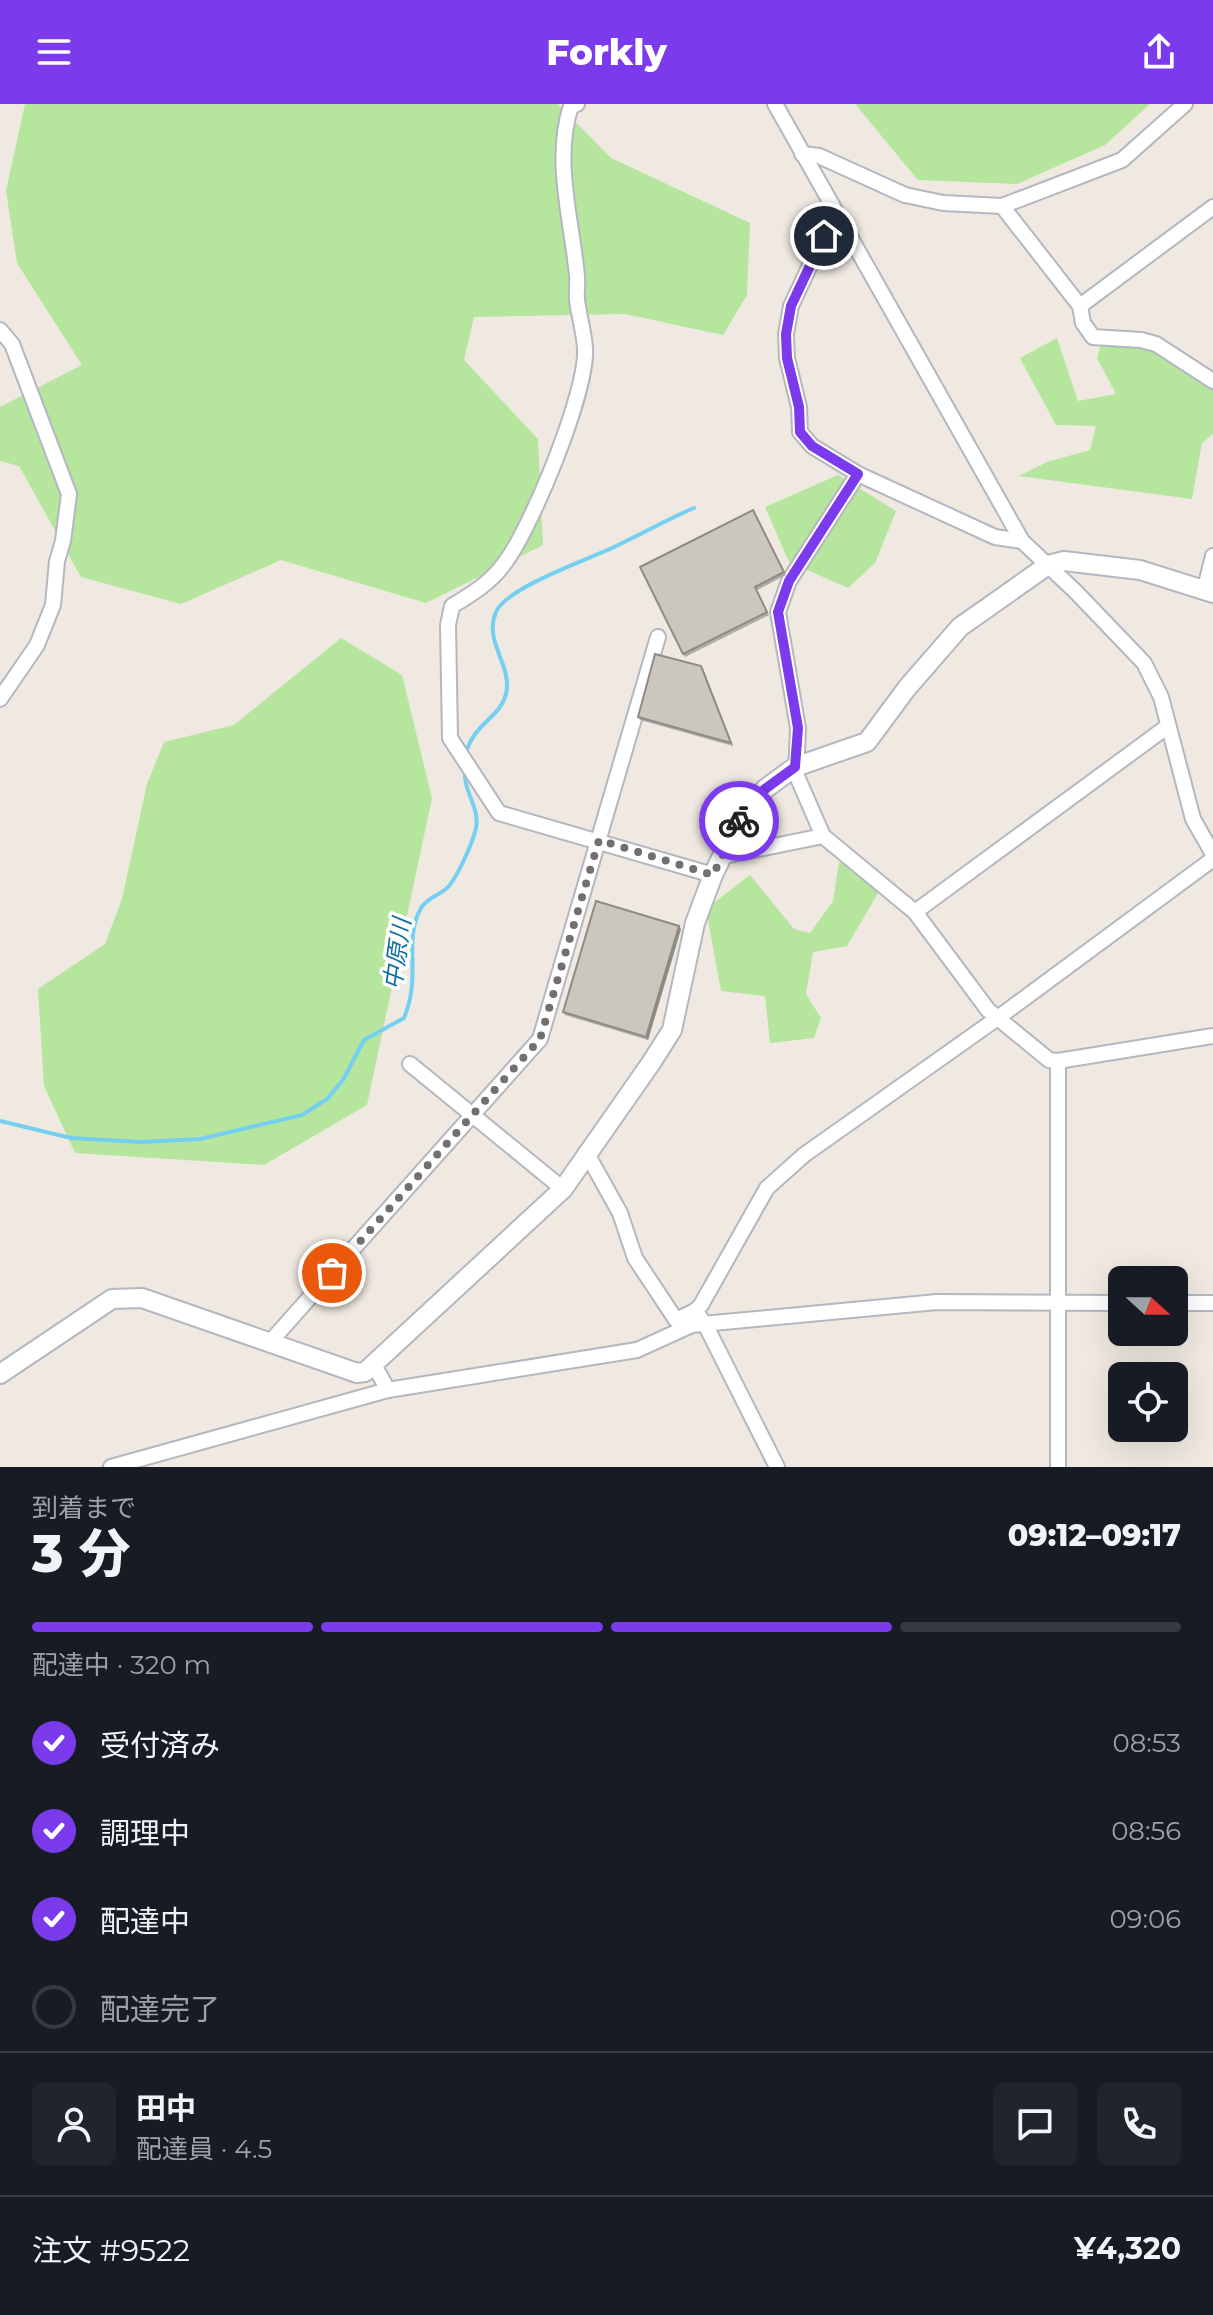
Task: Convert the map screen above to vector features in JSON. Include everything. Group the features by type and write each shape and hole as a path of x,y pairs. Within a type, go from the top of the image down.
{"street":[{"path":"577,104 571,106 564,128 566,185 578,279 577,296 586,350 583,372 572,413 538,502 506,563 488,584 452,606 448,625 450,738 499,813 713,875"},
{"path":"586,1152 620,1213 635,1258 676,1320 701,1305 767,1188 804,1155 999,1017 1213,857 1193,819 1161,697 1144,663 1022,541 775,104"},
{"path":"802,154 819,156 905,195 943,203 1002,206 1122,160 1185,104"},
{"path":"1002,206 1080,306 1083,323 1093,337 1156,344 1213,381"},
{"path":"1080,306 1213,207"},
{"path":"835,212 791,306 786,334 787,358 799,407 800,432 812,446 858,474 995,537 1022,541"},
{"path":"0,330 12,344 69,494 53,605 37,645 0,699"},
{"path":"858,474 789,581 778,612 798,728 795,767 823,836 915,912 988,1010 1049,1060 1213,1036"},
{"path":"0,1374 112,1299 142,1298 357,1373 365,1372 563,1189 672,1030 695,923 713,875 738,823 765,789 795,767 867,742 907,688 960,627 1048,565 1064,561 1140,570 1209,592 1213,556"},
{"path":"271,1341 540,1039 658,637"},
{"path":"915,912 1168,726"},
{"path":"724,856 823,836"},
{"path":"1058,1061 1058,1467"},
{"path":"410,1064 563,1189"},
{"path":"111,1467 388,1390 637,1350 692,1325 937,1302 1108,1303"},
{"path":"1188,1303 1213,1303"},
{"path":"695,1311 705,1324 777,1467"},
{"path":"374,1365 388,1390"}],"green space":[{"path":"25,104 558,104 611,158 750,223 747,295 723,335 625,314 474,317 464,360 538,439 543,545 426,603 281,560 181,604 81,577 19,466 0,461 0,407 82,365 17,263 6,191"},
{"path":"855,104 1150,104 1105,145 1017,184 918,180"},
{"path":"1057,338 1078,401 1116,394 1097,358 1101,345 1146,348 1186,367 1213,389 1213,434 1202,443 1192,499 1019,476 1047,462 1090,450 1096,426 1056,425 1020,358"},
{"path":"838,475 896,511 875,563 848,588 789,562 765,507"},
{"path":"341,638 402,675 432,798 367,1105 264,1165 75,1153 44,1086 38,989 105,944 122,899 147,784 164,742 234,725"},
{"path":"839,862 859,873 878,893 847,946 813,952 806,994 821,1018 814,1038 770,1043 765,996 721,991 706,909 750,875 794,929 810,933 833,901"}],"building":[{"path":"753,510 784,572 755,587 767,612 683,654 640,567"},
{"path":"655,654 701,666 731,743 638,717"},
{"path":"596,901 679,926 646,1037 563,1012"}],"waterway":[{"name":"中原川","path":"466,753 475,734 498,709 506,694 506,673 493,633 496,612 503,603 530,584 694,508"},
{"name":"中原川","path":"0,1121 71,1138 140,1142 200,1139 302,1115 327,1099 343,1080 364,1040 404,1018 411,993 416,918 423,905 446,889 455,877 476,828 476,813 466,785 465,770"}],"way so far":[{"path":"332,1273 540,1039 599,840 713,875 739,821"}],"route":[{"path":"739,821 765,789 795,767 798,728 778,612 789,581 858,474 812,446 800,432 799,407 787,358 786,334 791,306 824,236"}]}
